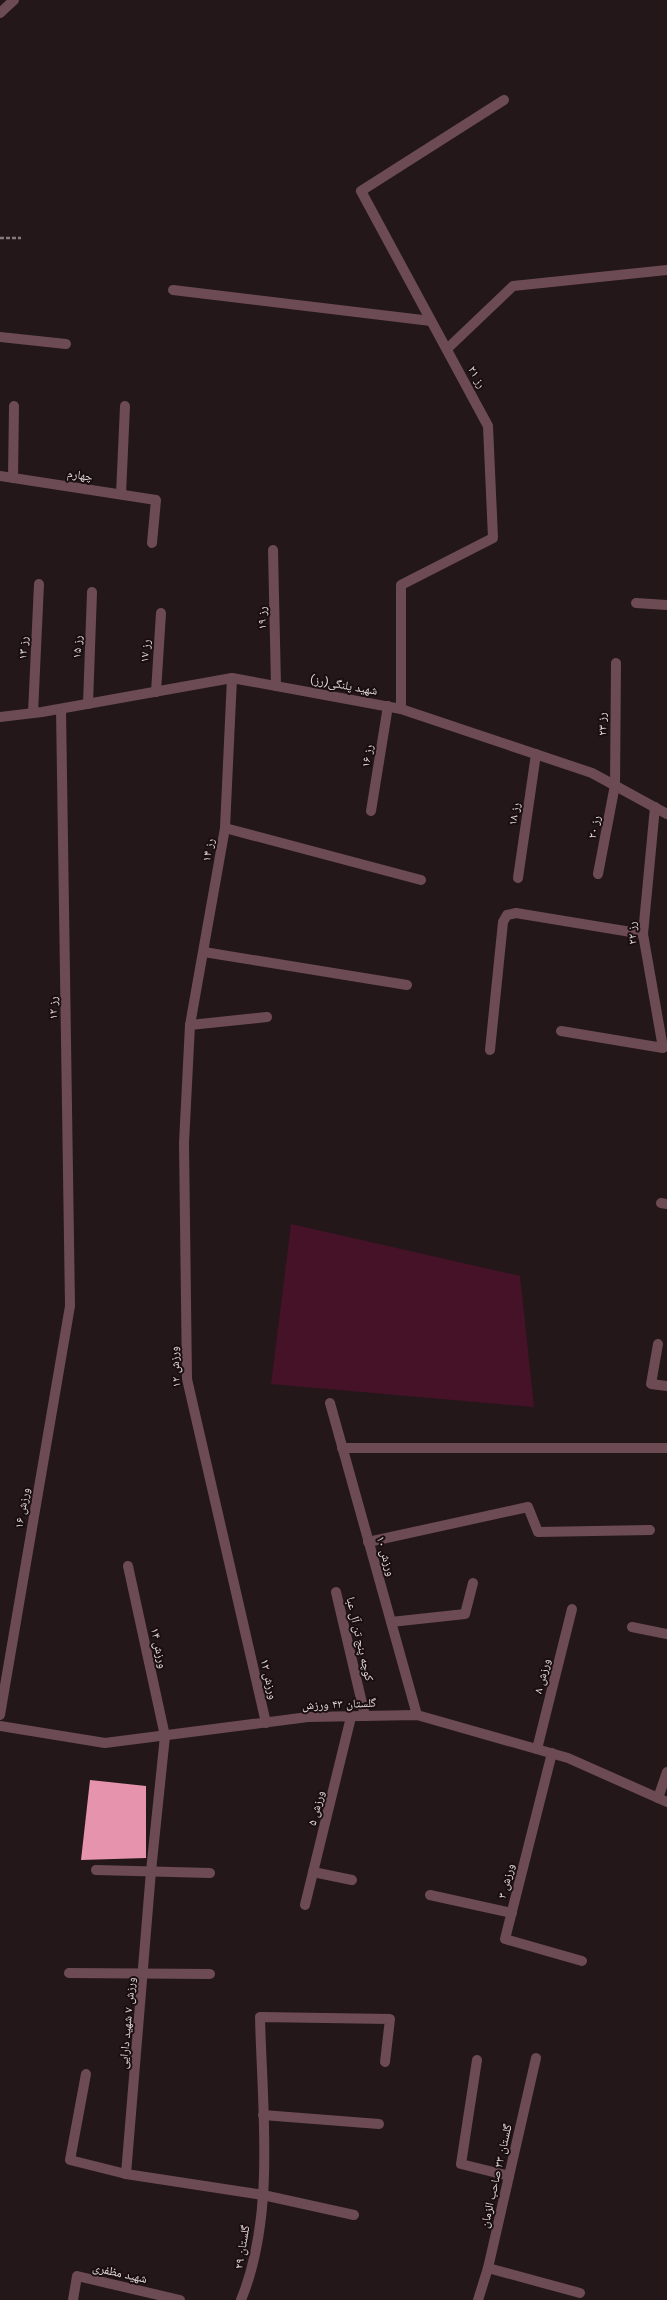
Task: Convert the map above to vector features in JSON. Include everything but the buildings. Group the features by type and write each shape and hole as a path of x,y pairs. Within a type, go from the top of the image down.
{"street":[{"path":"0,13 14,0"},
{"name":"رز ۲۱","path":"401,709 400,585 493,538 488,426 361,191 504,100"},
{"path":"447,349 513,286 667,270"},
{"path":"173,290 431,320"},
{"path":"0,337 66,344"},
{"path":"13,478 14,406"},
{"path":"121,494 125,406"},
{"name":"چهارم","path":"0,476 156,500 152,543"},
{"name":"رز ۱۹","path":"273,550 276,686"},
{"name":"رز ۱۳","path":"33,713 39,584"},
{"name":"رز ۱۵","path":"88,704 92,592"},
{"path":"636,603 667,605"},
{"name":"رز ۱۷","path":"156,692 161,613"},
{"name":"رز ۲۳","path":"615,785 616,663"},
{"name":"شهید پلنگی(رز)","path":"0,717 61,709 232,678 401,709 592,773 667,814"},
{"name":"رز ۱۴","path":"190,1025 225,828 232,678"},
{"name":"رز ۱۶","path":"371,811 388,706"},
{"name":"رز ۱۲","path":"61,709 70,1306"},
{"name":"رز ۱۸","path":"518,878 536,754"},
{"name":"رز ۲۰","path":"598,874 615,785"},
{"name":"رز ۲۲","path":"561,1031 663,1048 643,934 655,808"},
{"path":"225,828 421,880"},
{"path":"490,1050 503,922 507,915 516,913 643,934"},
{"path":"204,952 407,985"},
{"path":"190,1025 267,1017"},
{"name":"ورزش ۱۲","path":"190,1025 184,1143 187,1379 266,1723"},
{"name":"ورزش ۱۶","path":"0,1715 70,1306"},
{"path":"658,1344 651,1384 667,1386"},
{"name":"ورزش ۱۰","path":"330,1403 417,1715"},
{"path":"342,1448 667,1448"},
{"path":"368,1542 528,1507 538,1532 650,1530"},
{"name":"ورزش ۱۴","path":"128,1566 165,1736"},
{"path":"391,1622 465,1614 472,1583"},
{"name":"کوچه پنج تن آل عبا","path":"336,1592 365,1716"},
{"name":"ورزش ۸","path":"537,1749 572,1609"},
{"path":"632,1627 667,1634"},
{"name":"گلستان ۴۳ ورزش","path":"0,1726 105,1744 308,1717 417,1715 568,1758 662,1800"},
{"name":"ورزش ۵","path":"305,1905 351,1717"},
{"name":"ورزش ۷ شهید دارایی","path":"126,2174 144,1974 151,1871 165,1736"},
{"name":"ورزش ۳","path":"552,1753 505,1939 582,1961"},
{"path":"662,1800 667,1772"},
{"path":"96,1870 210,1873"},
{"path":"313,1872 352,1880"},
{"path":"430,1895 512,1913"},
{"path":"70,1973 210,1974"},
{"name":"گلستان ۲۹","path":"241,2300 252,2273 263,2195 263,2115 260,2017 390,2019 385,2062"},
{"name":"گلستان ۳۳ صاحب الزمان","path":"478,2300 488,2268 536,2058"},
{"path":"477,2060 462,2164 509,2176"},
{"path":"86,2074 70,2160 126,2174 263,2195 354,2215"},
{"path":"263,2115 379,2124"},
{"path":"488,2268 580,2292"},
{"name":"شهید مظفری","path":"73,2300 77,2276 180,2300"}],"path":[{"path":"0,238 21,238"}],"shaded area":[{"path":"291,1224 520,1276 534,1407 271,1384"}]}
